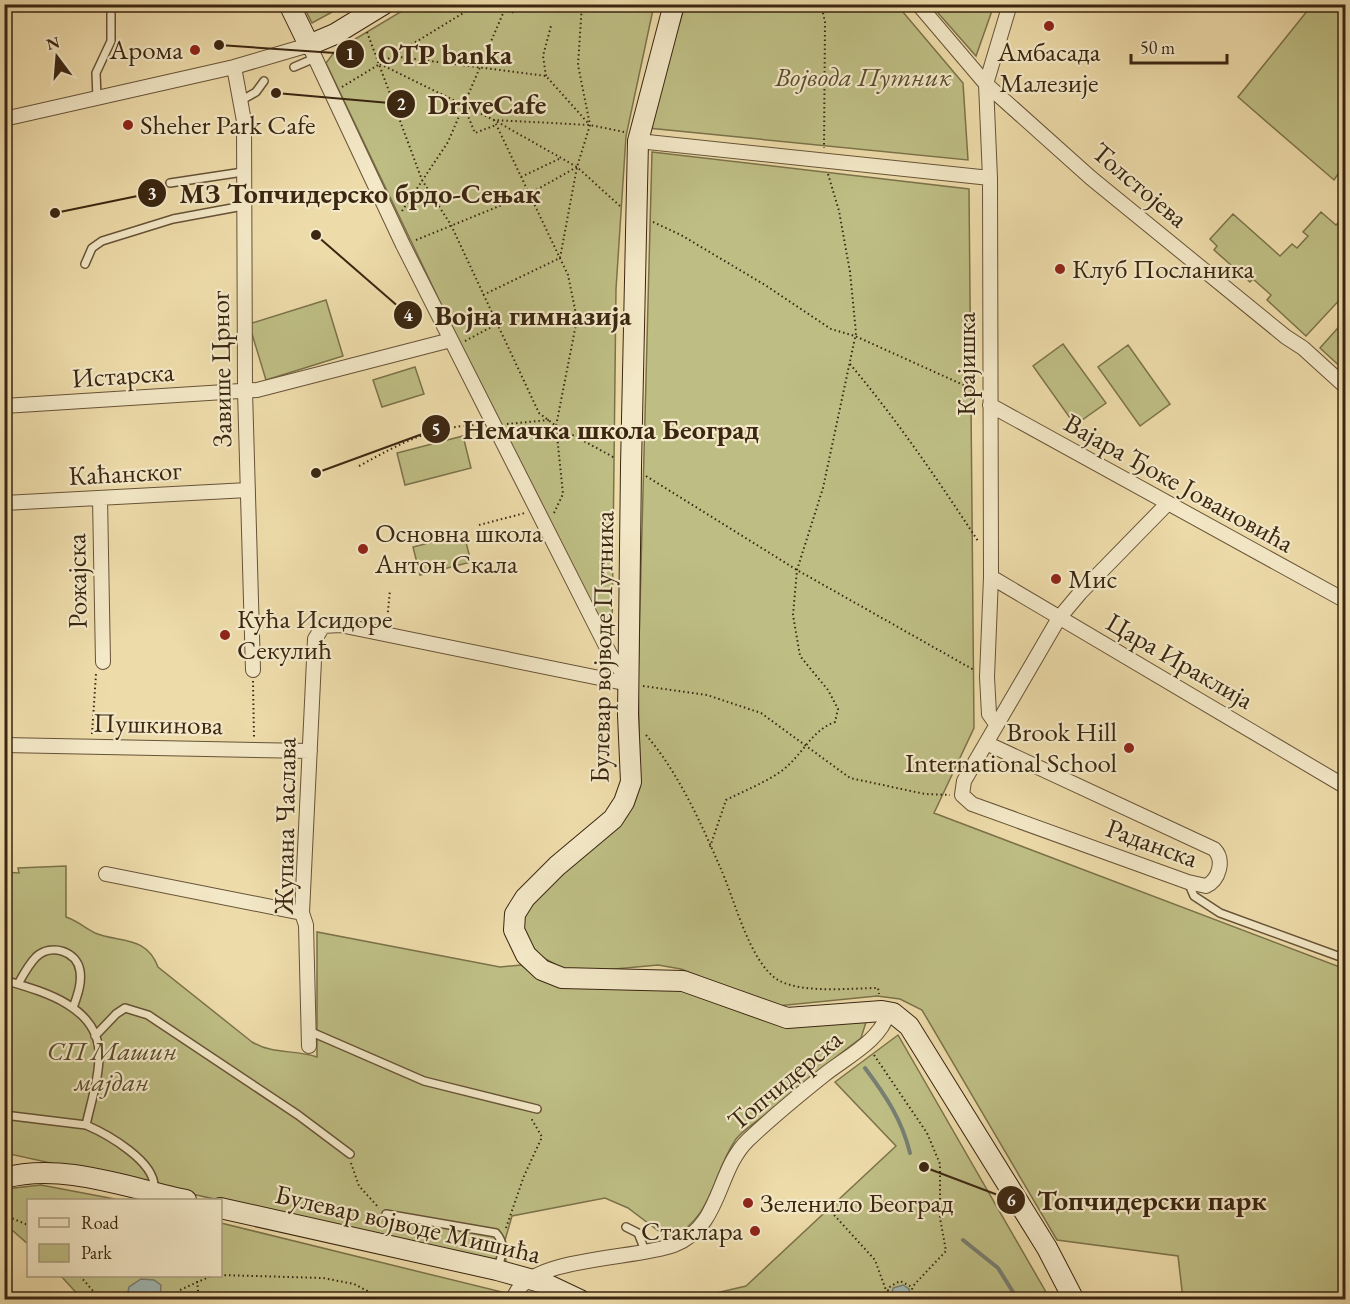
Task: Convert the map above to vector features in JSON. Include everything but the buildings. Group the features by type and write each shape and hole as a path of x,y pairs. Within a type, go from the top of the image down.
{"street":[{"path":"289,4 452,343 610,654 629,684"},
{"path":"4,118 312,51 384,4"},
{"name":"Булевар војводе Путника","path":"674,4 638,136 628,715 631,777 628,794 613,819 557,866 519,906 513,922 514,930 526,955 542,970 562,978 687,981 790,1018 888,1012"},
{"name":"Толстојева","path":"918,4 986,84 1091,178 1286,337 1303,348 1346,387"},
{"name":"Крајишка","path":"996,724 989,714 987,677 991,561 990,178 986,84 1010,4"},
{"name":"Завише Црног","path":"234,67 242,100 244,391 253,670"},
{"path":"638,136 825,163 990,178"},
{"name":"Истарска","path":"4,406 244,391 302,380 452,343"},
{"name":"Вајара Ђоке Јовановића","path":"990,400 1166,505 1346,601"},
{"name":"Каћанског","path":"6,507 100,498 248,490"},
{"name":"Рожајска","path":"100,498 103,662"},
{"path":"962,795 964,781 1059,618 1080,593 1166,505"},
{"name":"Цара Ираклија","path":"991,577 1346,787"},
{"name":"Жупана Часлава","path":"309,1046 306,925 302,913 315,639 323,626 340,625 386,635"},
{"path":"386,635 629,684"},
{"name":"Раданска","path":"962,795 972,804 1201,886 1212,883 1221,864 1220,856 1215,849 986,743"},
{"name":"Пушкинова","path":"4,745 310,751"},
{"path":"106,874 302,913"},
{"path":"888,1012 909,1026 1047,1248 1074,1299"},
{"name":"Топчидерска","path":"527,1278 552,1267 646,1253 680,1242 699,1228 715,1206 729,1166 747,1140 866,1042 882,1026 888,1012"},
{"path":"4,1178 32,1173 58,1173 181,1199"},
{"name":"Булевар војводе Мишића","path":"222,1208 497,1270 527,1278 580,1299"},
{"path":"513,1299 517,1289 527,1278"}],"lane":[{"path":"97,98 96,73 111,41 111,14"},
{"path":"294,67 312,51"},
{"path":"242,100 256,92 264,81"},
{"path":"170,183 243,172"},
{"path":"85,264 92,248 102,241 173,219 243,206"},
{"path":"1188,882 1194,896 1220,913 1346,959"},
{"path":"18,984 38,955 57,950 67,953 80,969 73,1008"},
{"path":"4,980 57,998 73,1008 95,1036 99,1051 98,1067 86,1125"},
{"path":"95,1036 125,1008 148,1015 298,1115 350,1154"},
{"path":"309,1031 424,1082 537,1109"},
{"path":"4,1115 86,1125 97,1130 139,1159 151,1173 155,1185 153,1193"},
{"path":"386,1214 489,1230 502,1239 502,1256 497,1270"},
{"path":"626,1227 638,1233 646,1253"}],"path":[{"path":"332,93 477,4"},
{"path":"508,4 513,13"},
{"path":"394,223 448,142 508,4"},
{"path":"560,258 577,167 590,125 578,64 582,4"},
{"path":"711,847 726,800 781,771 820,727 835,722 838,709 828,690 800,656 793,615 797,570 823,488 855,336 850,272 839,211 825,163 825,22 821,4"},
{"path":"551,26 543,56 546,76 590,125"},
{"path":"358,33 366,29 422,180 451,225 539,413 556,426 631,466 797,570 987,677"},
{"path":"392,56 483,66 546,76"},
{"path":"380,64 494,120 577,167 625,210 681,235 765,285 831,329 855,336 990,400"},
{"path":"465,107 475,133 496,125"},
{"path":"494,120 590,125 638,136"},
{"path":"494,120 568,274 577,319 556,426 563,494 554,512"},
{"path":"521,177 561,158"},
{"path":"404,245 529,194 577,167"},
{"path":"483,295 560,258"},
{"path":"452,343 496,324"},
{"path":"850,364 926,464 991,561"},
{"path":"359,466 410,439 452,426 549,420"},
{"path":"478,525 538,510"},
{"path":"386,635 390,591"},
{"path":"92,747 97,668 103,662"},
{"path":"253,670 255,750"},
{"path":"629,684 707,695 761,713 807,744 850,778 925,794 962,795"},
{"path":"628,715 659,753 686,798 711,847 748,936 761,962 771,974 779,980 805,987 878,988"},
{"path":"866,1042 927,1133 940,1164 940,1218 946,1251 912,1287 913,1299"},
{"path":"502,1239 524,1176 542,1137 533,1120 520,1106"},
{"path":"350,1154 351,1169 359,1186 386,1214"},
{"path":"825,1205 875,1260 888,1299"},
{"path":"4,1215 27,1225"},
{"path":"222,1275 323,1278 354,1284 385,1299"},
{"path":"82,1277 101,1299"},
{"path":"171,1299 180,1290 206,1277"},
{"path":"197,1281 199,1299"},
{"path":"887,1293 895,1282 904,1282 912,1287"},
{"path":"486,1299 496,1292"}],"green space":[{"path":"303,5 345,5 312,23"},
{"path":"412,5 654,5 626,136 616,289 612,635 607,635 452,327 326,63 335,51"},
{"name":"Војвода Путник","path":"685,5 897,5 963,83 968,160 648,128"},
{"path":"931,5 994,5 976,56"},
{"path":"1312,5 1345,6 1345,164 1334,180 1238,97"},
{"path":"652,152 969,189 974,728 934,813 1345,969 1345,1299 1183,1299 1178,1256 1057,1240 922,1010 900,999 877,996 777,1006 681,969 658,965 604,970 564,969 538,955 522,934 523,909 568,862 640,770 638,681"},
{"path":"1321,212 1336,225 1345,216 1345,294 1306,336 1267,300 1271,295 1253,279 1250,282 1214,250 1217,246 1210,239 1233,214 1280,256 1292,244 1297,248 1308,236 1303,232"},
{"path":"326,300 343,356 266,380 249,324"},
{"path":"1345,320 1345,371 1320,348"},
{"path":"1063,344 1106,403 1075,425 1033,366"},
{"path":"1128,345 1170,404 1140,426 1098,367"},
{"path":"415,367 424,394 382,407 373,380"},
{"path":"463,436 471,468 405,485 397,453"},
{"path":"464,534 471,562 420,575 413,547"},
{"name":"СП Машин мајдан","path":"66,866 66,917 95,933 139,945 153,957 158,967 252,1042 268,1049 317,1057 317,932 500,967 521,965 536,976 668,985 766,1019 867,1019 861,1038 736,1139 703,1208 684,1230 669,1239 628,1208 605,1198 512,1216 505,1240 506,1263 5,1153 4,872 19,873 18,868"},
{"path":"898,1035 1050,1299 686,1300 746,1286 896,1146 835,1082"},
{"path":"41,1185 115,1199 27,1199 27,1243 5,1224 5,1189"},
{"path":"222,1223 530,1299 82,1299 62,1277 222,1277"}],"water":[{"path":"141,1279 154,1280 161,1285 160,1299 120,1299 128,1292 129,1287"},
{"path":"903,1285 909,1289 910,1299 891,1299 893,1288"}],"waterway":[{"path":"865,1068 892,1109 903,1130 910,1153"},
{"path":"963,1240 998,1268 1018,1300"}],"place":[{"name":"Амбасада Малезије","path":"1049,26"},
{"name":"OTP banka","path":"219,45"},
{"name":"Арома","path":"195,50"},
{"name":"DriveCafe","path":"276,93"},
{"name":"Sheher Park Cafe","path":"128,125"},
{"name":"МЗ Топчидерско брдо-Сењак","path":"55,213"},
{"name":"Војна гимназија","path":"316,235"},
{"name":"Клуб Посланика","path":"1060,269"},
{"name":"Немачка школа Београд","path":"316,473"},
{"name":"Основна школа Антон Скала","path":"363,549"},
{"name":"Мис","path":"1056,579"},
{"name":"Кућа Исидоре Секулић","path":"225,635"},
{"name":"Brook Hill International School","path":"1129,748"},
{"name":"Топчидерски парк","path":"924,1167"},
{"name":"Зеленило Београд","path":"748,1203"},
{"name":"Стаклара","path":"755,1231"}]}
